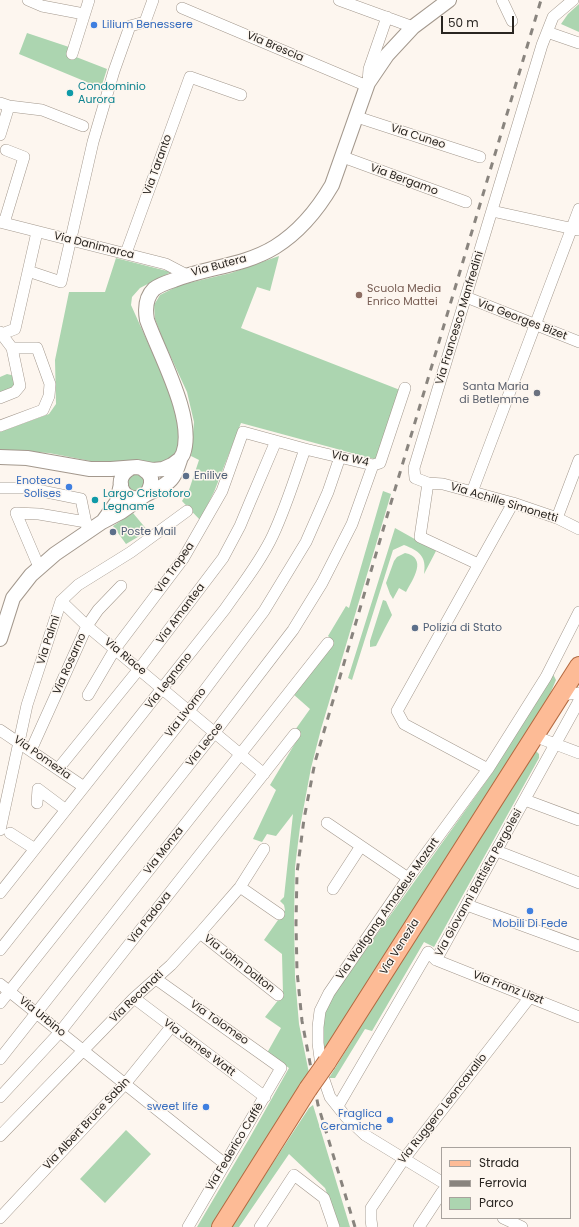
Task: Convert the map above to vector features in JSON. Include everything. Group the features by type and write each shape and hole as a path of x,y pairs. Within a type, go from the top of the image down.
{"main road":[{"name":"Via Venezia","path":"221,1227 579,666"}],"street":[{"path":"28,0 42,6 84,14"},
{"path":"72,54 89,0"},
{"path":"28,271 61,282 93,142 114,71 130,26 145,22 153,0"},
{"path":"339,0 413,27"},
{"name":"Via Butera","path":"0,639 13,598 21,586 39,567 87,526 102,522 121,512 143,496 168,483 177,469 180,458 183,454 185,429 182,410 175,387 151,333 147,320 145,309 154,289 187,275 247,260 274,247 288,238 303,224 325,197 332,185 343,158 368,85 387,55 413,27 448,0"},
{"path":"502,0 512,21"},
{"name":"Via Francesco Manfredini","path":"428,483 415,478 414,468 542,45 553,17 573,0"},
{"name":"Via Brescia","path":"182,8 368,85"},
{"path":"368,85 369,69 387,17"},
{"path":"547,32 579,43"},
{"name":"Via Taranto","path":"126,253 190,77 241,96"},
{"path":"0,135 4,105 42,110 82,126"},
{"name":"Via Cuneo","path":"357,117 480,157"},
{"path":"2,222 24,157 6,150"},
{"name":"Via Bergamo","path":"343,158 466,202"},
{"path":"472,492 535,325 575,230 579,209"},
{"path":"492,211 575,230"},
{"name":"Via Danimarca","path":"2,222 71,241 126,253 166,264 187,275"},
{"path":"0,398 15,392 20,386 12,348 1,333 14,329 37,232"},
{"name":"Via Georges Bizet","path":"466,297 579,342"},
{"path":"0,426 43,410 49,396 50,384 37,348 12,348"},
{"name":"Via W4","path":"243,432 305,449 374,465 380,463 405,388"},
{"name":"Via Tropea","path":"88,694 115,649 183,559 222,492 243,432"},
{"name":"Via Amantea","path":"58,769 139,669 222,558 248,508 276,441"},
{"name":"Via Legnano","path":"0,893 225,610 273,536 305,449"},
{"path":"0,457 27,458 90,469 137,468 153,470 163,469 172,465 180,458"},
{"name":"Via Livorno","path":"0,950 189,711 264,611 306,542 328,492 340,457"},
{"path":"557,518 579,460"},
{"name":"Via Lecce","path":"0,1003 215,732 293,630 322,583 352,524 374,465"},
{"path":"90,469 107,478 121,489 131,497 143,496 149,490 151,478 148,473 137,468 123,474 121,479 121,489 116,502 102,522"},
{"path":"428,483 420,537 478,564"},
{"name":"Via Achille Simonetti","path":"428,483 443,484 513,503 557,518 579,529"},
{"path":"0,488 27,488 81,499 87,526"},
{"path":"488,770 404,724 397,711 513,503"},
{"name":"Via Palmi","path":"5,831 19,742 27,706 61,601 78,585 130,552 187,511"},
{"path":"39,567 16,513 64,517 87,526"},
{"name":"Via Rosarno","path":"31,750 87,626 98,610 121,586"},
{"name":"Via Riace","path":"61,601 87,626 264,774"},
{"name":"Via Wolfgang Amadeus Mozart","path":"441,1181 364,1135 346,1117 330,1097 322,1074 318,1043 320,1011 329,993 408,878 488,770 546,677 579,612"},
{"name":"Via Monza","path":"0,1059 328,643"},
{"path":"561,695 579,693"},
{"name":"Via Giovanni Battista Pergolesi","path":"338,1106 428,952 436,960 579,701"},
{"name":"Via Pomezia","path":"0,730 84,787"},
{"name":"Via Padova","path":"0,1098 60,1032 295,734"},
{"path":"534,736 579,754"},
{"path":"37,803 38,789 66,810"},
{"path":"525,800 579,820"},
{"path":"327,823 408,878"},
{"path":"5,831 35,849"},
{"path":"333,889 362,846"},
{"name":"Via Recanati","path":"1,1133 84,1051 134,998 156,979 200,933 240,887 264,849"},
{"path":"497,851 579,883"},
{"path":"240,887 280,914"},
{"path":"467,905 579,946"},
{"name":"Via John Dalton","path":"200,933 278,995"},
{"name":"Via Franz Liszt","path":"436,960 579,1017"},
{"name":"Via Tolomeo","path":"156,979 282,1068"},
{"name":"Via Urbino","path":"0,984 225,1164"},
{"name":"Via Ruggero Leoncavallo","path":"372,1227 371,1208 404,1159 530,997"},
{"name":"Via James Watt","path":"134,998 264,1097"},
{"name":"Via Albert Bruce Sabin","path":"0,1218 125,1084 171,1027"},
{"name":"Via Federico Caffè","path":"188,1227 282,1068"},
{"path":"260,1227 294,1176 324,1198 334,1227"},
{"path":"419,1227 441,1194"},
{"path":"505,1219 522,1227"}],"green space":[{"path":"579,4 579,32 561,24 568,14"},
{"path":"27,33 72,48 71,55 107,69 101,88 19,54"},
{"path":"279,256 270,291 257,287 241,328 400,390 378,457 374,459 241,423 214,492 200,520 182,501 189,490 199,460 191,456 194,422 187,392 155,319 154,305 160,295 180,285 231,273"},
{"path":"116,258 171,272 140,288 132,297 131,305 175,403 181,434 175,456 167,463 125,462 111,465 49,453 0,450 0,432 49,414 56,404 55,360 69,292 105,292"},
{"path":"7,374 15,376 17,383 12,389 0,393 0,377"},
{"path":"142,472 147,489 130,494 125,477"},
{"path":"383,491 391,494 321,729 311,768 300,827 295,867 295,977 299,1024 309,1073 212,1227 197,1227 289,1068 267,1053 281,1028 265,1017 283,994 282,954 264,940 285,910 284,905 280,901 284,897 293,814 276,836 267,834 262,842 253,839 276,790 270,785 300,735 295,730 310,709 293,694 332,640 328,636 346,606 349,608"},
{"path":"133,513 148,531 126,544 113,526"},
{"path":"395,528 436,551 424,574 425,568 423,558 418,552 404,545 393,550 352,680 348,678"},
{"path":"405,553 416,559 417,570 406,592 399,588 393,599 386,583 394,561 397,557"},
{"path":"383,600 386,601 392,615 376,646 370,647 370,641"},
{"path":"553,674 556,680 547,701 323,1051 321,1026 329,1001 490,776"},
{"path":"533,748 539,754 539,758 434,947 424,942 372,1031 365,1029 335,1078 329,1078"},
{"path":"313,1105 350,1227 340,1227 325,1188 289,1154 239,1227 231,1227 309,1108"},
{"path":"126,1130 151,1154 105,1203 80,1179"}],"railway":[{"path":"355,1227 318,1105 302,1021 297,971 296,923 297,873 304,819 315,762 541,0"}],"place":[{"name":"Lilium Benessere","path":"94,25"},
{"name":"Condominio Aurora","path":"70,93"},
{"name":"Scuola Media Enrico Mattei","path":"359,295"},
{"name":"Santa Maria di Betlemme","path":"537,393"},
{"name":"Enilive","path":"186,476"},
{"name":"Enoteca Solises","path":"69,487"},
{"name":"Largo Cristoforo Legname","path":"95,500"},
{"name":"Poste Mail","path":"113,532"},
{"name":"Polizia di Stato","path":"415,628"},
{"name":"Mobili Di Fede","path":"530,911"},
{"name":"sweet life","path":"206,1107"},
{"name":"Fraglica Ceramiche","path":"390,1120"}]}
